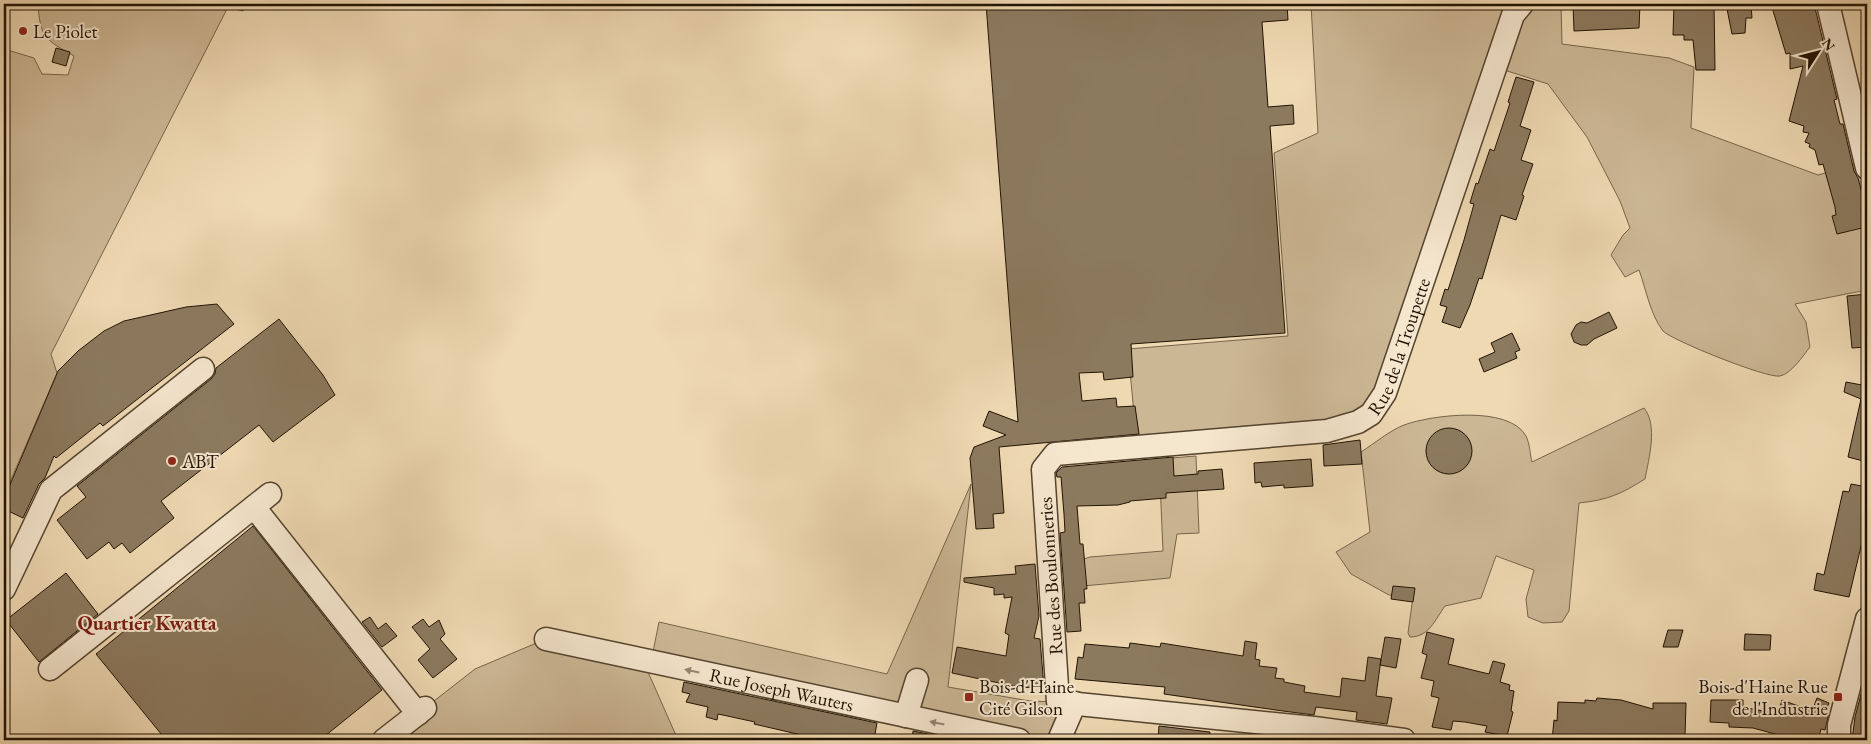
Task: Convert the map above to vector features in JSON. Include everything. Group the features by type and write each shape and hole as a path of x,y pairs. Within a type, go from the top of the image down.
{"street":[{"name":"Rue de la Troupette","path":"1055,454 1327,430 1358,422 1371,414 1385,393 1513,15 1522,4"},
{"path":"1828,4 1867,168"},
{"path":"4,589 51,490 203,369"},
{"name":"Rue des Boulonneries","path":"1055,454 1043,469 1067,702"},
{"path":"50,669 262,500 422,711 384,740"},
{"path":"1839,740 1839,725 1867,619"},
{"name":"Rue Joseph Wauters","path":"546,639 1019,740"},
{"path":"906,716 917,680"},
{"path":"1059,740 1067,702 1314,728 1404,740"}],"shaded area":[{"path":"38,4 246,4 243,11 228,7 51,354 57,373 4,496 4,49 34,58 42,74 68,75 74,56 46,37 41,24"},
{"path":"1311,4 1561,4 1562,44 1669,58 1694,67 1691,128 1818,175 1866,162 1867,290 1795,304 1806,322 1810,347 1788,372 1780,376 1758,372 1700,350 1670,336 1663,331 1655,317 1639,270 1625,277 1611,255 1623,235 1630,228 1620,201 1587,137 1548,84 1504,70 1371,414 1137,447 1128,349 1288,336 1274,153 1318,133"},
{"path":"1644,408 1651,423 1652,432 1645,479 1614,496 1579,503 1569,611 1562,622 1543,623 1528,617 1526,599 1534,570 1496,556 1481,598 1445,606 1427,631 1410,637 1408,633 1413,597 1389,595 1351,574 1336,552 1370,532 1361,452 1404,425 1432,418 1469,415 1487,416 1504,420 1517,426 1526,436 1532,462"},
{"path":"1196,456 1199,533 1177,534 1170,578 1083,586 1081,560 1090,557 1163,551 1159,459"},
{"path":"971,484 948,687 1030,701 1058,702 1059,740 1019,740 648,672 678,740 384,740 475,669 546,639 651,662 659,622 887,674"}],"building":[{"path":"986,4 1287,4 1288,20 1262,22 1268,107 1293,105 1294,124 1270,126 1285,333 1131,344 1133,377 1104,380 1103,372 1079,373 1082,401 1116,398 1117,407 1135,406 1139,434 999,447 1004,513 993,514 994,528 976,529 970,458 974,447 1006,435 983,426 989,411 1018,422"},
{"path":"1573,4 1640,4 1639,28 1574,31"},
{"path":"1674,4 1714,4 1715,70 1696,70 1693,40 1684,40 1684,35 1673,35"},
{"path":"1726,4 1751,4 1752,18 1746,18 1745,33 1732,34"},
{"path":"1771,4 1814,4 1837,99 1834,100 1840,124 1843,124 1854,171 1858,178 1866,208 1861,209 1866,227 1837,234 1832,216 1836,215 1835,207 1823,164 1819,165 1815,150 1809,147 1810,144 1805,142 1809,133 1803,132 1804,126 1789,121 1803,66 1790,69 1790,53 1786,54"},
{"path":"56,48 70,52 66,66 52,62"},
{"path":"1516,77 1534,82 1520,126 1531,130 1521,160 1533,164 1522,195 1524,196 1516,220 1501,215 1482,279 1479,278 1460,328 1442,322 1447,307 1440,305 1445,289 1448,290 1464,240 1474,204 1470,203 1476,183 1478,184 1490,149 1494,151 1510,103 1508,102"},
{"path":"1867,294 1867,347 1852,348 1847,296"},
{"path":"217,304 234,324 103,426 100,423 56,458 54,456 45,478 39,484 23,518 4,509 4,499 58,371 78,351 104,331 124,321 186,307"},
{"path":"1609,312 1617,328 1594,339 1587,345 1574,342 1571,334 1576,325 1581,322 1587,323"},
{"name":"ABT","path":"279,319 323,375 335,395 273,442 259,425 161,501 174,518 130,553 122,543 114,549 109,542 87,559 57,520 86,497 77,486 211,379 215,374 216,368"},
{"path":"1512,333 1520,350 1515,352 1517,358 1484,372 1479,359 1495,352 1491,343"},
{"path":"1846,382 1867,386 1867,462 1848,457 1861,399 1844,392"},
{"path":"1449,428 1462,432 1468,438 1472,451 1468,464 1462,470 1449,474 1436,470 1430,464 1426,451 1430,438 1436,432"},
{"path":"1360,440 1362,464 1324,466 1323,445"},
{"path":"1173,457 1174,476 1222,469 1224,489 1166,493 1166,498 1130,501 1118,505 1077,506 1080,544 1083,544 1087,589 1084,589 1085,603 1079,603 1081,631 1067,632 1060,533 1065,532 1064,514 1061,477 1057,477 1056,473 1062,467"},
{"path":"1311,459 1313,486 1284,488 1284,485 1262,487 1261,482 1255,483 1254,463"},
{"path":"1851,484 1867,487 1867,542 1862,542 1849,597 1814,590 1817,573 1824,575 1843,491 1849,492"},
{"path":"253,526 382,690 320,740 166,740 96,654"},
{"path":"1035,564 1039,616 1034,638 1040,639 1044,688 1018,687 952,673 957,647 1006,656 1009,635 1005,633 1012,597 1004,598 1004,594 994,595 994,588 964,582 964,578 1016,574 1015,566"},
{"path":"66,573 98,614 39,662 6,620"},
{"path":"1393,586 1415,588 1413,602 1391,599"},
{"path":"370,617 378,629 386,623 397,636 382,647 362,622"},
{"path":"423,619 429,627 439,620 445,634 440,639 457,659 433,678 418,660 430,649 412,627"},
{"path":"1668,630 1683,630 1678,647 1663,647"},
{"path":"1427,632 1454,639 1448,664 1489,674 1493,661 1505,664 1500,682 1510,685 1509,690 1514,691 1511,711 1513,712 1507,736 1485,732 1487,726 1465,722 1453,721 1451,730 1432,727 1439,698 1431,696 1434,681 1421,678 1427,655 1422,653"},
{"path":"1745,634 1771,635 1770,650 1744,650"},
{"path":"1385,637 1401,639 1396,668 1380,665"},
{"path":"1245,641 1257,643 1255,659 1260,660 1259,666 1277,668 1275,678 1284,679 1284,682 1305,686 1304,692 1340,697 1342,678 1365,681 1368,657 1381,659 1376,696 1392,698 1387,724 1356,720 1357,712 1316,707 1314,715 1164,694 1165,687 1075,679 1078,657 1083,658 1085,644 1129,648 1130,643 1160,647 1161,643 1243,656"},
{"path":"684,682 877,723 874,740 840,735 839,740 823,740 718,714 717,720 706,717 708,707 686,702 690,694 682,692"},
{"path":"1864,683 1867,683 1867,740 1852,740 1855,717"},
{"path":"1597,698 1621,700 1653,709 1653,703 1686,703 1685,736 1636,736 1636,738 1630,737 1630,740 1552,740 1554,720 1557,721 1558,702 1585,703 1585,700 1596,701"},
{"path":"1817,698 1829,703 1825,712 1829,713 1825,730 1821,729 1818,740 1797,740 1753,728 1729,727 1729,723 1710,722 1711,700 1743,700 1743,707 1778,714 1782,700 1812,711"},
{"path":"1159,726 1210,732 1209,740 1158,740"},
{"path":"913,731 957,740 912,740"}],"place":[{"name":"Le Piolet","path":"23,31"},
{"name":"ABT","path":"172,461"},
{"name":"Bois-d'Haine Cité Gilson","path":"969,697"},
{"name":"Bois-d'Haine Rue de l'Industrie","path":"1838,697"}],"district":[{"name":"Quartier Kwatta","path":"147,623"}]}
